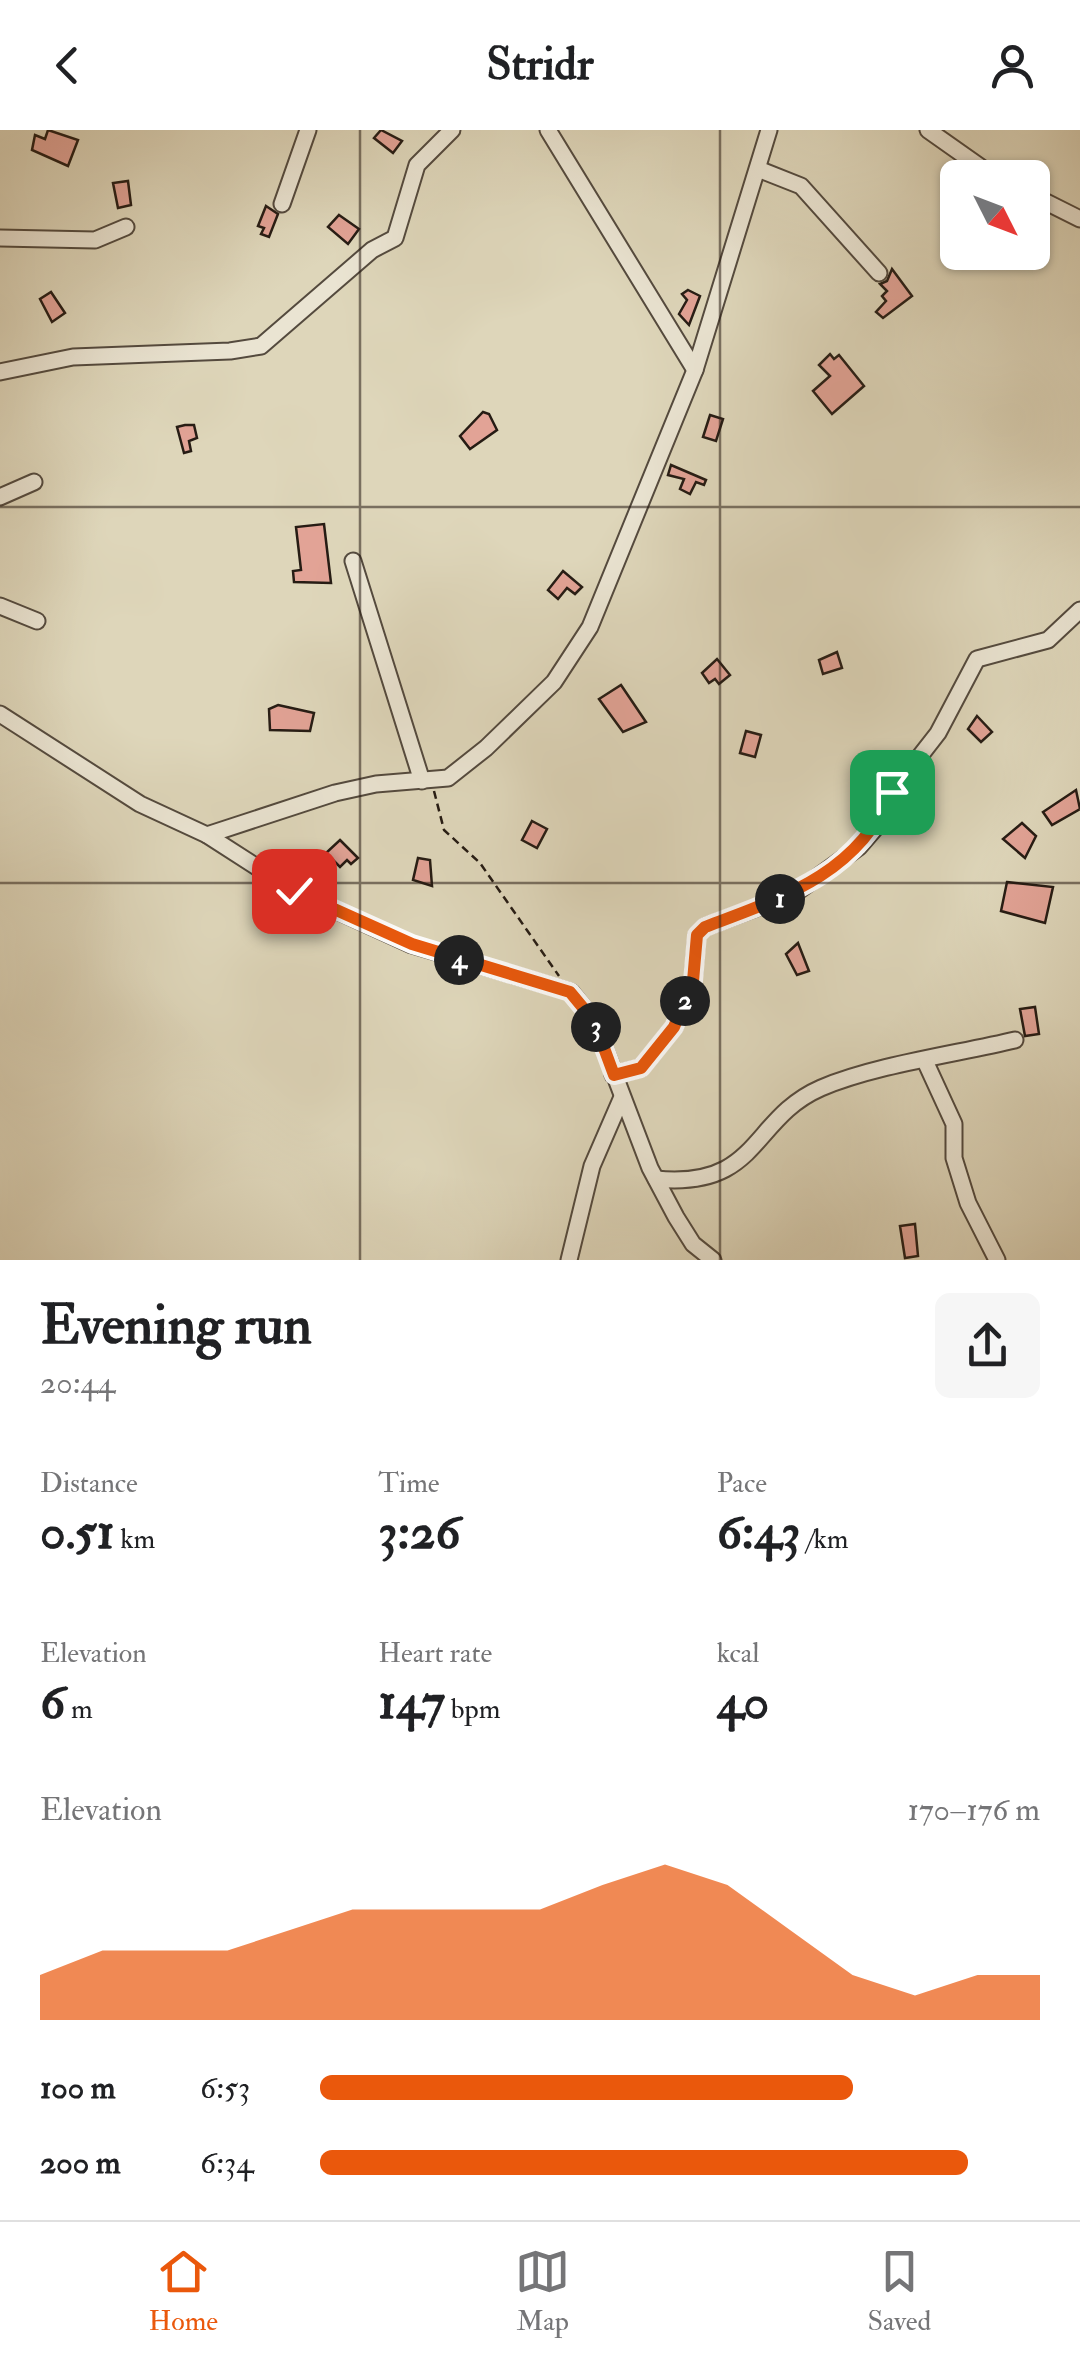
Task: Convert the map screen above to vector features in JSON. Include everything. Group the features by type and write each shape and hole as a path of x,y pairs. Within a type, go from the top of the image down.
{"street":[{"path":"282,204 308,130"},
{"path":"0,372 73,357 261,346 372,250 394,238 417,165 452,130"},
{"path":"548,130 695,370"},
{"path":"207,835 335,793 376,784 448,778 554,682 590,627 695,370 769,130"},
{"path":"928,130 970,160"},
{"path":"758,169 801,186 879,273"},
{"path":"1050,205 1080,219"},
{"path":"0,238 95,240 126,228"},
{"path":"0,497 34,482"},
{"path":"352,561 427,780"},
{"path":"0,606 37,621"},
{"path":"614,1075 641,1068 674,1027 693,981 697,935 705,927 794,894 859,847 878,824 892,792 938,734 976,659 1048,640 1080,610"},
{"path":"0,714 140,804 207,835 294,891 412,944 570,992 594,1021 656,1179 693,1244 713,1260"},
{"path":"656,1179 688,1182 738,1163 793,1102 824,1087 1015,1040"},
{"path":"925,1061 954,1124 954,1158 968,1202 997,1260"},
{"path":"569,1260 592,1166 622,1097"}],"path":[{"path":"427,780 444,830 480,863 570,992"}],"building":[{"path":"48,130 78,140 68,166 32,150 35,135 45,139"},
{"path":"381,130 402,141 393,153 374,138"},
{"path":"128,181 131,205 118,208 113,183"},
{"path":"266,206 278,214 269,237 261,234 264,228 258,226"},
{"path":"339,215 359,229 348,244 328,227"},
{"path":"892,269 912,296 883,318 876,312 886,301 882,296 887,291 880,284 887,281"},
{"path":"688,290 700,296 689,325 679,314 687,300 682,294"},
{"path":"51,292 65,313 52,322 40,299"},
{"path":"830,354 834,359 839,355 864,386 832,414 813,391 830,376 819,365"},
{"path":"483,412 489,414 497,430 470,449 460,436"},
{"path":"710,415 723,419 716,441 703,437"},
{"path":"194,425 197,438 189,441 191,451 184,453 177,427"},
{"path":"671,465 706,480 704,485 696,482 690,494 680,489 684,479 668,475"},
{"path":"324,524 331,583 294,582 293,571 301,570 296,527"},
{"path":"563,571 582,587 575,594 567,588 558,599 548,590"},
{"path":"837,652 842,668 823,674 819,660"},
{"path":"717,659 730,675 719,684 715,679 709,683 702,673"},
{"path":"621,685 646,722 623,732 599,699"},
{"path":"278,705 314,713 310,731 270,730 269,709"},
{"path":"977,716 992,732 981,742 968,729"},
{"path":"746,731 761,735 755,757 740,753"},
{"path":"1076,790 1080,809 1052,825 1043,812"},
{"path":"532,821 547,829 537,848 522,840"},
{"path":"1022,823 1036,836 1025,858 1003,839"},
{"path":"340,840 358,858 351,864 347,860 340,867 326,853"},
{"path":"418,858 430,860 432,886 413,880"},
{"path":"1007,882 1053,887 1045,923 1001,911"},
{"path":"798,943 809,971 797,975 786,954"},
{"path":"1035,1007 1039,1034 1025,1036 1020,1009"},
{"path":"915,1224 918,1256 905,1258 900,1226"}],"route":[{"path":"294,891 412,944 512,978 570,992 594,1021 614,1075 641,1068 674,1027 693,981 697,935 705,927 794,894 859,847 878,824 892,792"}]}
